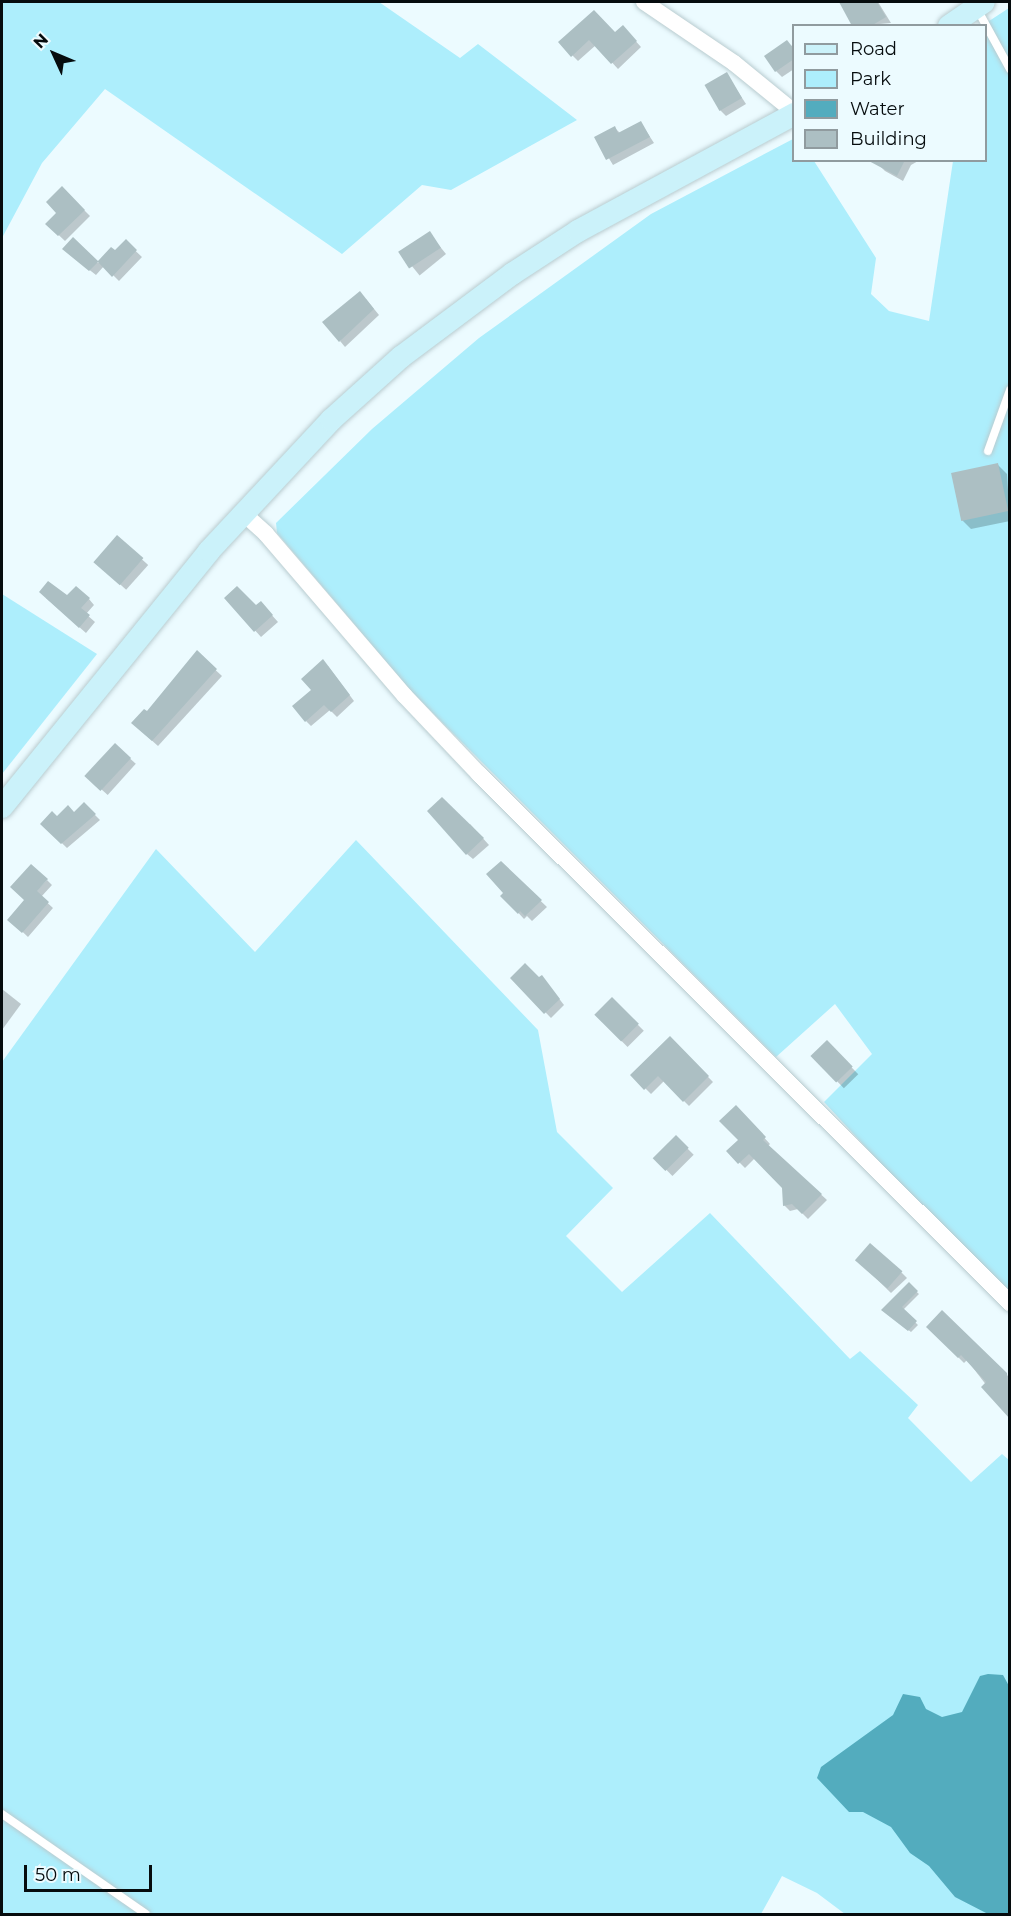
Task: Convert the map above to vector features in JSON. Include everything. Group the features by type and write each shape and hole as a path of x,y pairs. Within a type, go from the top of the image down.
{"main road":[{"path":"952,24 980,4"},
{"path":"2,807 94,690 243,513 365,388 456,314 578,231 792,114"}],"street":[{"path":"644,2 734,63 792,111"},
{"path":"243,513 266,534 405,696 478,774 1010,1303"}],"lane":[{"path":"980,4 1010,69"},
{"path":"988,450 1010,390"},
{"path":"2,1814 146,1914"}],"green space":[{"path":"2,2 379,2 460,58 478,44 577,120 451,190 422,185 342,254 105,89 42,163 2,238"},
{"path":"1009,8 1009,1290 898,1182 824,1102 872,1054 835,1004 776,1057 411,691 277,533 276,523 372,429 479,338 651,214 792,140 792,162 815,162 876,258 871,294 889,311 929,321 953,162 987,162 987,24 985,24"},
{"path":"2,594 97,654 2,774"},
{"path":"356,840 538,1030 557,1132 613,1188 566,1236 622,1292 710,1213 850,1359 860,1351 918,1405 908,1418 971,1482 1002,1454 1009,1460 1009,1914 845,1914 817,1893 782,1876 761,1914 2,1914 2,1062 156,849 255,952"}],"water":[{"path":"1003,1675 1009,1686 1009,1914 988,1914 955,1897 929,1866 910,1853 891,1827 863,1812 849,1812 817,1778 821,1767 893,1715 903,1694 920,1697 926,1709 942,1717 962,1712 980,1676"}],"building":[{"path":"839,2 877,2 886,17 874,24 851,24"},
{"path":"594,10 615,32 623,25 637,41 611,64 589,40 571,57 558,42"},
{"path":"787,40 792,46 792,60 775,72 764,56"},
{"path":"727,72 742,98 719,111 704,85"},
{"path":"641,121 650,137 606,160 594,137 615,126 618,133"},
{"path":"871,162 904,162 897,176"},
{"path":"62,186 85,210 58,236 45,224 56,213 46,202"},
{"path":"430,231 441,248 409,268 398,252"},
{"path":"73,237 98,261 111,247 115,250 126,239 137,250 112,277 98,262 89,271 62,249"},
{"path":"360,291 374,309 339,342 322,322"},
{"path":"998,463 1008,511 961,521 951,473"},
{"path":"117,535 143,558 120,585 93,562"},
{"path":"48,581 67,595 76,586 90,598 81,608 90,615 79,628 39,592"},
{"path":"237,586 256,605 261,601 273,615 254,632 224,598"},
{"path":"197,650 217,669 152,741 131,723 144,709 147,711"},
{"path":"323,659 350,695 331,712 324,705 305,722 292,706 311,690 301,679"},
{"path":"115,743 131,758 100,791 84,776"},
{"path":"442,797 484,838 466,855 427,811"},
{"path":"84,802 96,814 61,844 40,824 52,811 57,816 68,805 74,812"},
{"path":"501,861 542,900 525,916 520,911 518,914 500,896 503,893 486,874"},
{"path":"31,864 48,879 37,891 49,902 22,933 7,920 24,900 10,887"},
{"path":"525,963 539,977 542,975 560,999 544,1014 510,978"},
{"path":"612,997 639,1024 621,1042 594,1015"},
{"path":"670,1036 709,1076 683,1102 658,1076 644,1090 630,1075"},
{"path":"827,1040 853,1067 836,1083 810,1056"},
{"path":"736,1105 766,1137 763,1140 822,1194 802,1214 792,1204 783,1206 782,1188 749,1154 738,1164 726,1151 738,1140 719,1121"},
{"path":"676,1135 689,1148 665,1171 653,1158"},
{"path":"870,1243 902,1271 887,1289 855,1260"},
{"path":"909,1282 918,1291 902,1307 917,1321 908,1331 881,1310"},
{"path":"942,1310 1007,1373 1010,1419 981,1387 986,1382 961,1355 958,1358 926,1327"}]}
